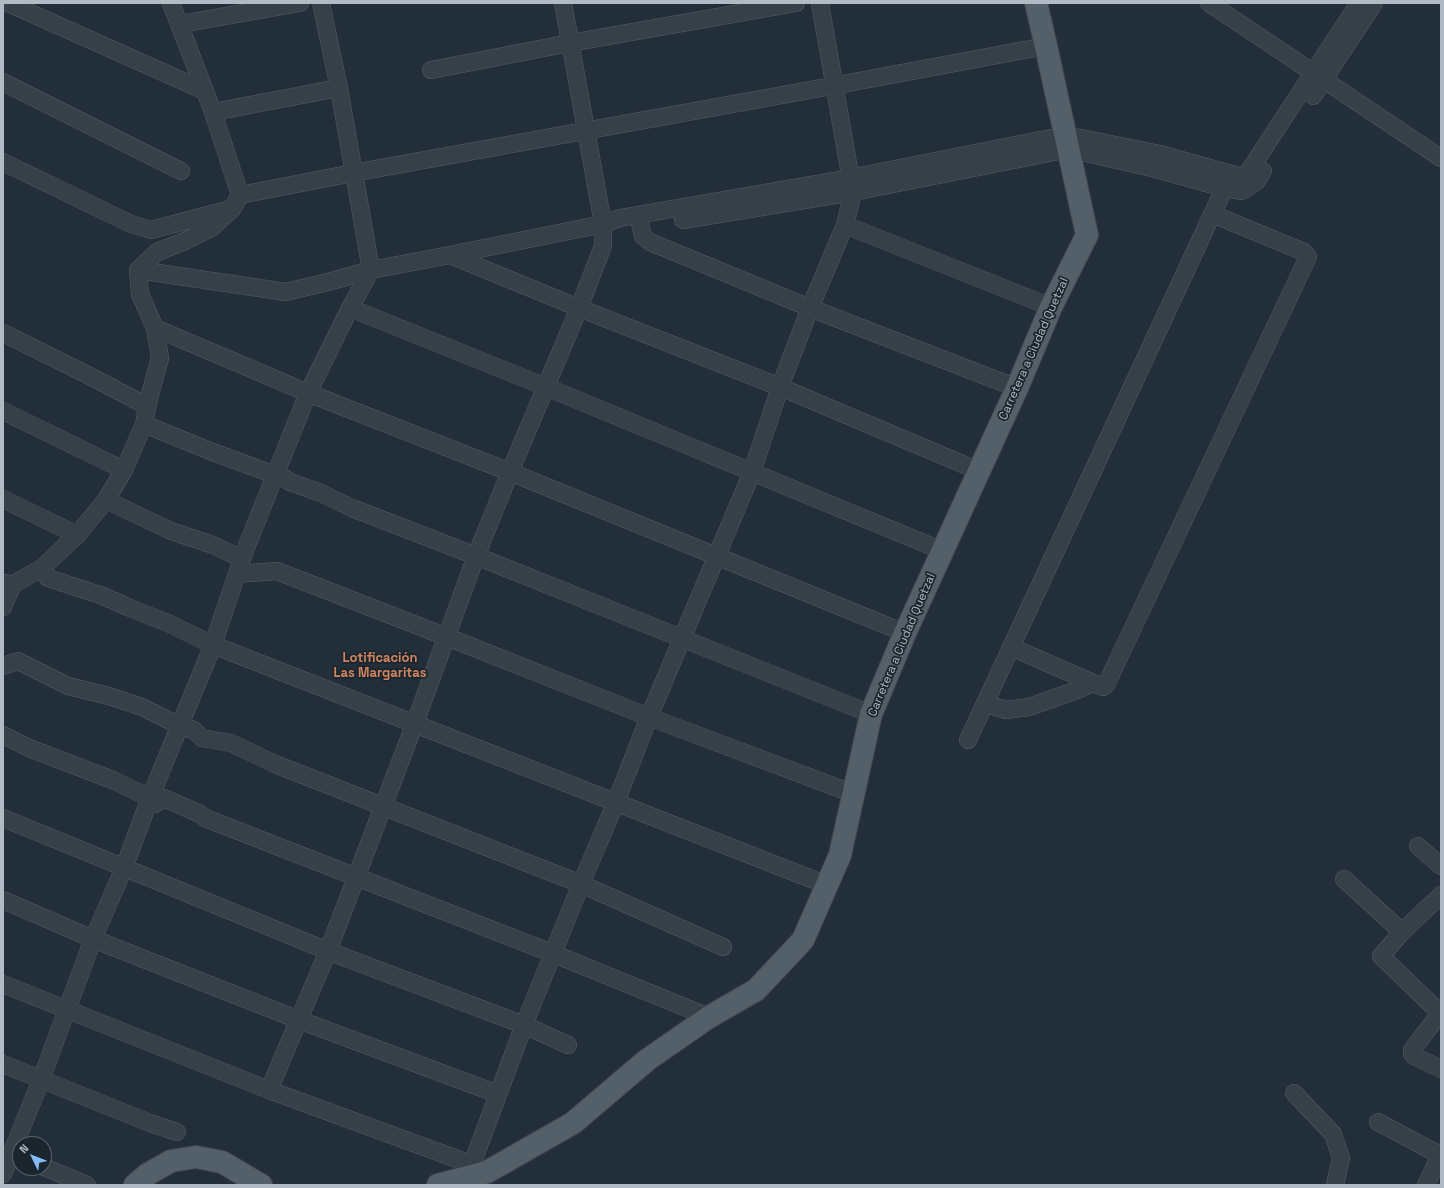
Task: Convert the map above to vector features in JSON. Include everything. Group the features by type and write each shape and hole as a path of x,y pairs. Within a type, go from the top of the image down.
{"main road":[{"name":"Carretera a Ciudad Quetzal","path":"438,1185 487,1172 573,1123 647,1060 709,1017 756,990 803,940 840,855 871,714 905,632 1017,388 1051,307 1087,235 1036,3"},
{"path":"135,1185 148,1174 170,1161 196,1157 222,1162 261,1185"}],"street":[{"path":"8,3 205,91"},
{"path":"170,3 180,24 213,112 236,202"},
{"path":"180,24 300,3"},
{"path":"19,1136 68,1010 93,938 124,868 150,798 213,645 240,566 308,393 350,308 371,270 339,88 321,3"},
{"path":"269,1090 328,951 382,806 415,724 476,556 579,308 603,246 603,224 563,3"},
{"path":"431,70 570,43 796,3"},
{"path":"3,984 269,1090 468,1164 474,1159 524,1024 616,802 649,717 752,472 780,387 810,308 845,225 852,185 820,3"},
{"path":"1209,3 1441,158"},
{"path":"138,270 286,292 371,270 603,224 620,229 639,221 852,185 1067,142 1158,162 1227,181 1242,191 1256,182 1319,76 1359,3"},
{"path":"1319,76 1374,3"},
{"path":"3,162 131,224 150,230 236,202 353,173 1046,46"},
{"path":"3,82 181,171"},
{"path":"213,112 339,88"},
{"path":"968,740 1227,181"},
{"path":"138,270 157,252 185,241 213,227 236,202"},
{"path":"1011,647 1092,683 1103,687 1106,685 1308,257 1304,252 1212,214"},
{"path":"639,221 643,236 650,242 810,308 1017,388"},
{"path":"845,225 1051,307"},
{"path":"450,255 579,308 780,387 979,470"},
{"path":"3,607 6,586 42,568 77,535 106,500 124,470 144,424 147,406 160,358 156,328 140,294 138,270"},
{"path":"350,308 546,386 943,551"},
{"path":"156,328 308,393 510,472 905,632"},
{"path":"3,333 147,406"},
{"path":"3,411 124,470"},
{"path":"144,424 218,454 268,472 277,473 290,482 321,493 352,508 871,714"},
{"path":"3,499 77,535"},
{"path":"106,500 171,531 213,545 240,566 277,572 649,717 854,794"},
{"path":"42,568 48,578 103,596 168,623 213,645 827,885"},
{"path":"3,666 18,661 68,686 109,696 142,707 180,726 194,730 202,738 231,744 275,764 581,884 723,947"},
{"path":"985,702 1005,710 1029,707 1080,689 1092,683"},
{"path":"3,735 54,758 94,772 150,798 155,804 164,798 200,814 205,818 554,954 709,1017"},
{"path":"3,818 328,951 524,1024 568,1045"},
{"path":"1418,846 1441,866"},
{"path":"1344,879 1402,932"},
{"path":"1441,895 1402,932 1381,956 1441,1013 1412,1050 1412,1054 1414,1056 1441,1069"},
{"path":"3,900 93,938 299,1020 498,1094"},
{"path":"3,1064 150,1123 177,1132"},
{"path":"1294,1093 1332,1134 1341,1158 1335,1185"},
{"path":"1378,1122 1440,1154 1426,1185"},
{"path":"3,1174 12,1153"},
{"path":"52,1170 87,1185"}],"district":[{"name":"Lotificación Las Margaritas","path":"380,666"}]}
